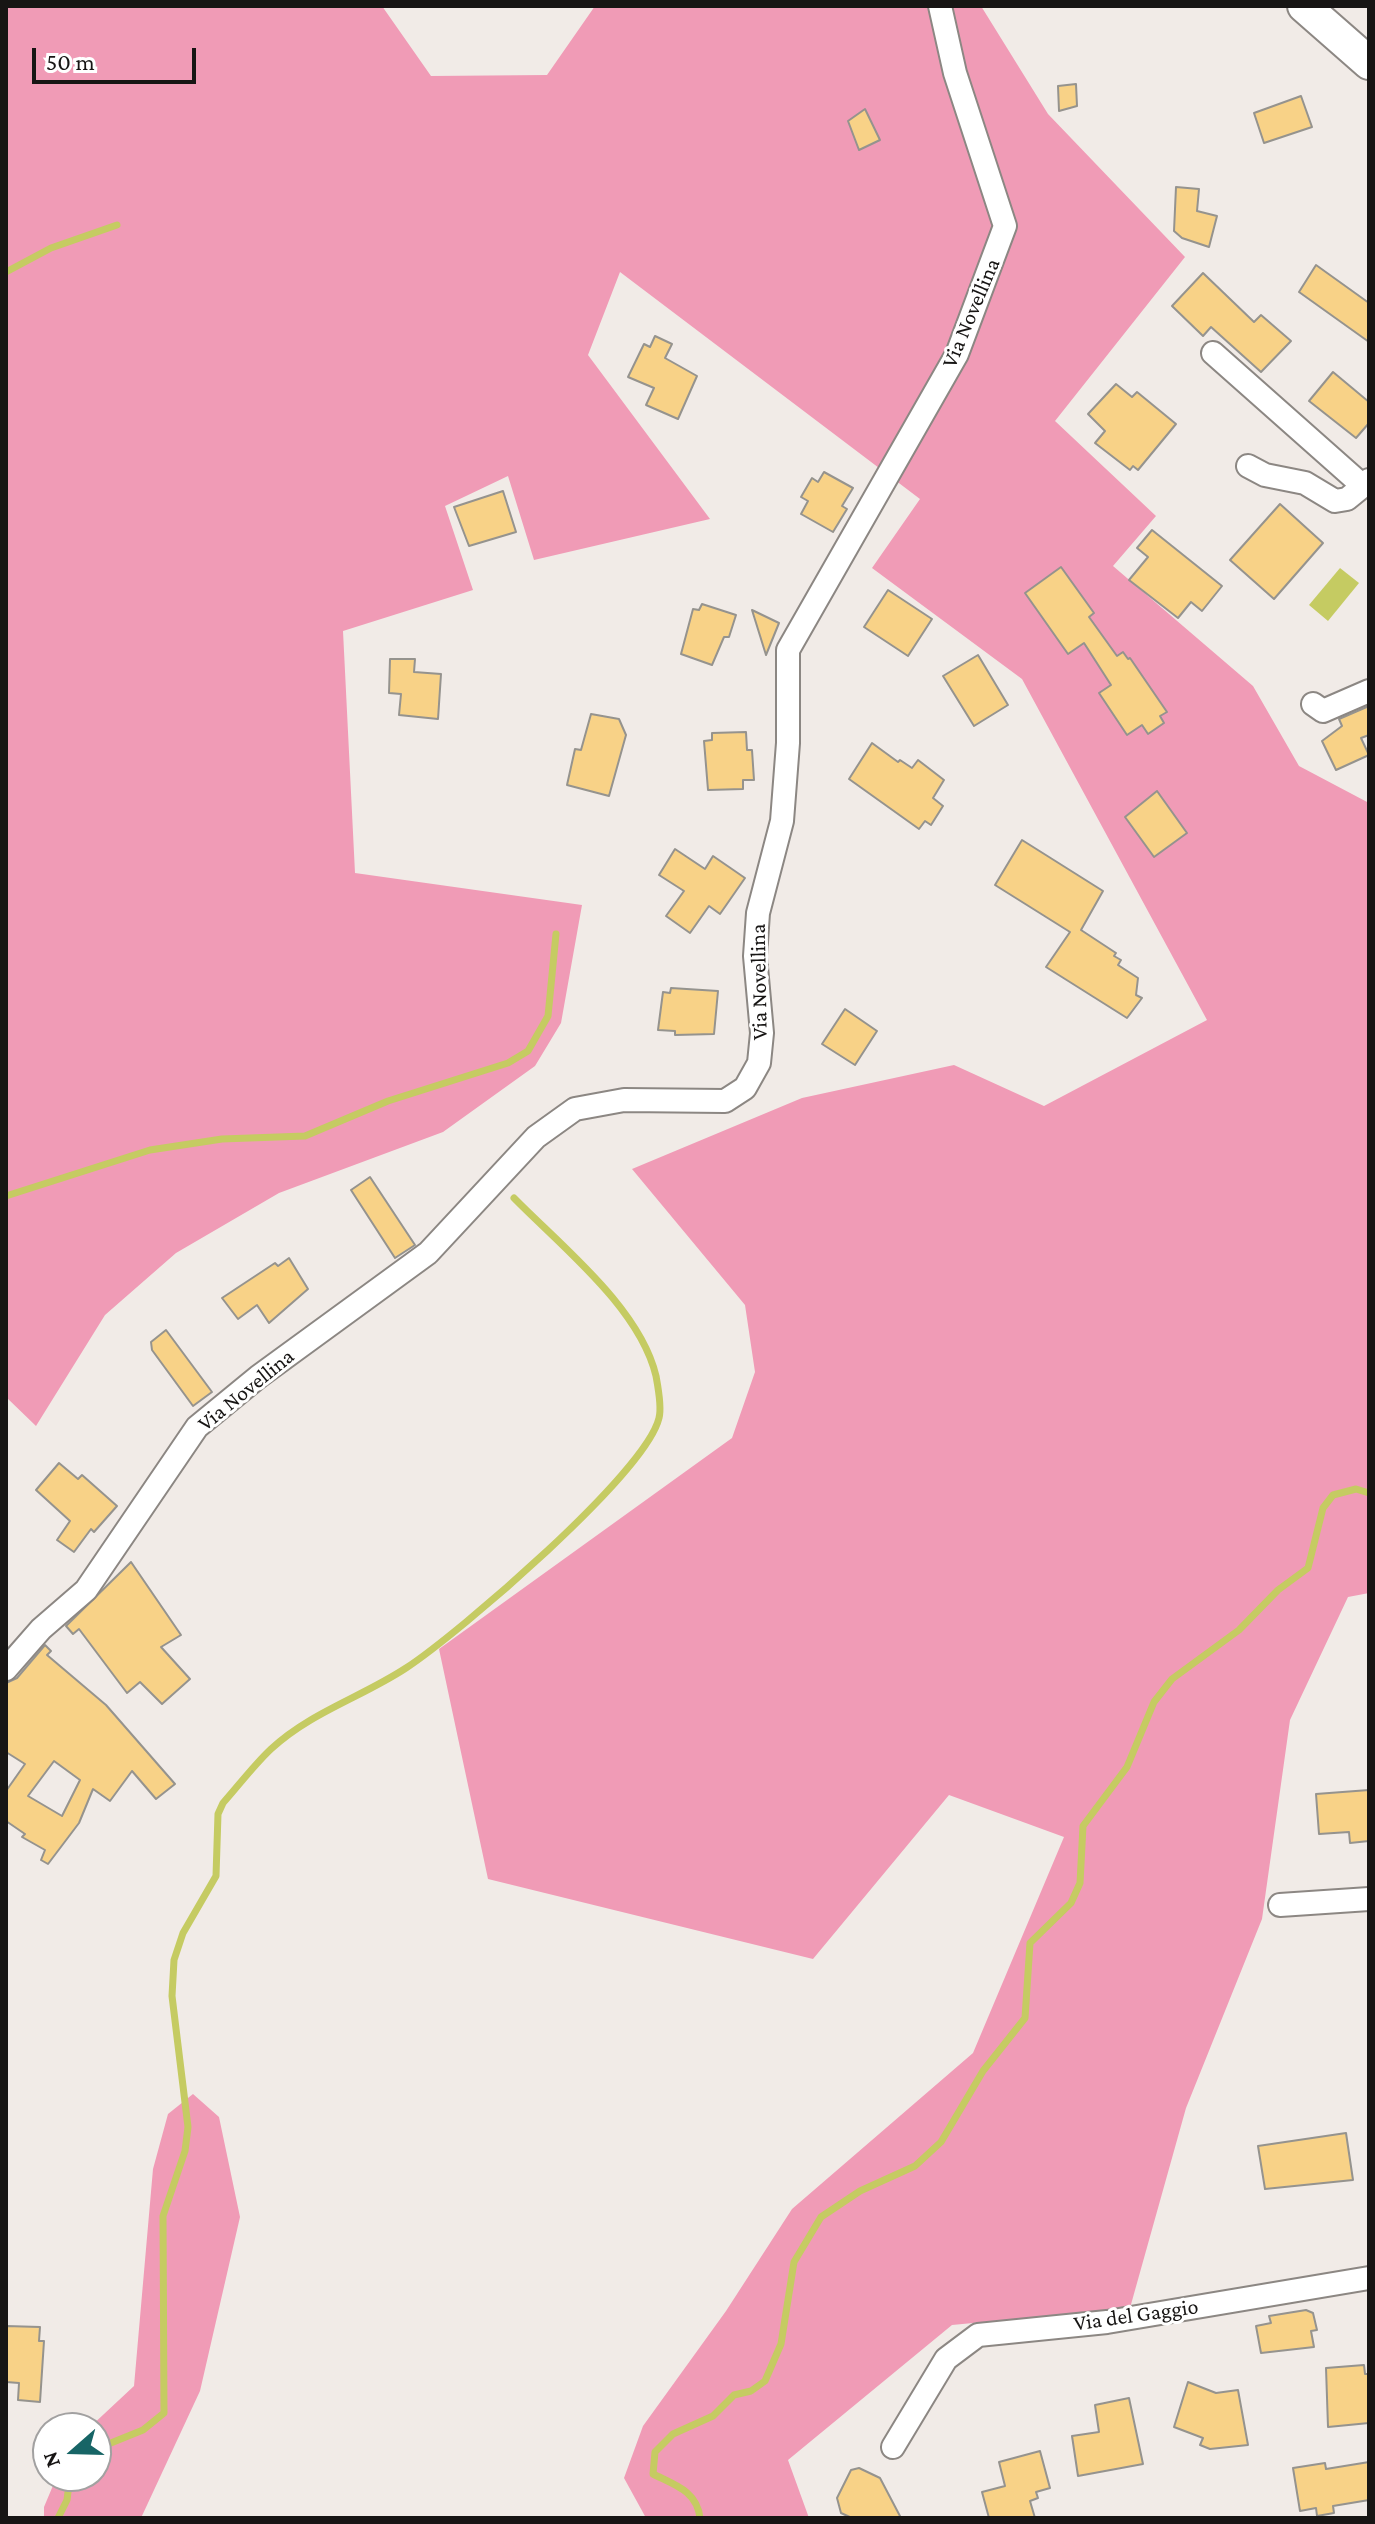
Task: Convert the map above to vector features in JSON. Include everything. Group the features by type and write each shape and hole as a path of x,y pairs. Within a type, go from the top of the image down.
{"main road":[{"path":"1304,6 1369,63"}],"street":[{"name":"Via Novellina","path":"6,1669 41,1629 86,1590 197,1427 258,1377 428,1253 536,1137 575,1109 624,1100 695,1104 725,1101 745,1088 759,1063 761,1048 755,956 758,913 782,821 788,743 788,650 957,354 1005,226 955,73 940,6"},
{"path":"1213,353 1366,483 1347,499 1335,501 1305,483 1265,475 1248,466"},
{"path":"1313,704 1323,711 1369,691"},
{"path":"1280,1905 1369,1899"},
{"name":"Via del Gaggio","path":"893,2447 946,2359 978,2335 1107,2322 1369,2278"}],"shaded area":[{"path":"6,6 382,6 431,76 547,75 595,6 981,6 1048,114 1185,257 1055,421 1156,516 1113,566 1253,686 1299,766 1369,803 1369,1593 1348,1597 1290,1720 1262,1919 1186,2108 1130,2308 952,2325 788,2460 809,2518 646,2518 624,2478 643,2426 726,2311 792,2209 973,2053 1064,1837 949,1795 813,1959 488,1879 439,1649 732,1438 755,1372 745,1305 632,1169 802,1098 954,1065 1044,1106 1207,1020 1022,679 872,568 920,499 620,272 588,355 710,519 534,560 508,476 445,506 473,590 343,631 355,873 582,905 561,1023 535,1066 443,1132 279,1193 176,1253 105,1315 36,1426 6,1397"},
{"path":"1340,568 1359,583 1328,621 1309,605"},
{"path":"193,2094 219,2117 240,2217 200,2391 141,2518 44,2518 44,2507 50,2492 112,2492 112,2412 106,2412 134,2386 153,2169 168,2114"}],"building":[{"path":"1076,84 1077,106 1059,111 1058,86"},
{"path":"1301,96 1312,127 1264,143 1254,113"},
{"path":"865,109 880,140 859,150 848,121"},
{"path":"1176,187 1199,189 1197,211 1217,216 1209,247 1182,238 1174,231"},
{"path":"1316,265 1369,303 1369,342 1299,292"},
{"path":"1203,273 1254,322 1261,315 1291,341 1261,372 1211,327 1203,336 1172,306"},
{"path":"655,336 672,344 665,358 697,376 678,419 646,405 654,388 628,377 644,344 650,347"},
{"path":"1333,372 1369,402 1369,423 1356,438 1309,401"},
{"path":"1116,384 1132,397 1137,392 1176,424 1138,470 1133,466 1130,470 1095,443 1105,431 1088,414"},
{"path":"824,472 853,488 842,506 847,509 833,532 801,514 808,501 801,497 812,478 818,482"},
{"path":"503,491 516,532 469,546 454,507"},
{"path":"1280,504 1323,543 1274,599 1230,560"},
{"path":"1152,530 1222,586 1202,611 1191,602 1178,618 1129,580 1148,557 1137,548"},
{"path":"1061,567 1094,613 1089,617 1117,656 1123,652 1130,658 1167,712 1160,716 1164,723 1148,734 1142,725 1127,735 1099,693 1111,685 1084,643 1068,654 1025,593"},
{"path":"888,590 932,619 908,656 864,627"},
{"path":"702,604 736,615 729,637 724,637 712,665 681,654 693,609 699,610"},
{"path":"752,610 779,623 766,655"},
{"path":"978,655 1008,705 974,726 943,676"},
{"path":"390,659 415,659 414,672 441,674 438,719 399,715 401,694 389,693"},
{"path":"1369,706 1369,735 1361,738 1369,755 1336,770 1322,741 1342,726 1339,719"},
{"path":"591,714 619,719 626,735 609,796 567,785 575,749 581,750"},
{"path":"746,732 747,750 752,750 754,780 743,780 743,789 708,790 704,741 712,740 712,733"},
{"path":"872,743 912,768 918,760 944,780 933,798 943,806 931,825 925,821 919,829 849,779"},
{"path":"1157,791 1187,833 1154,857 1125,817"},
{"path":"1022,840 1103,891 1081,930 1116,953 1114,956 1121,960 1118,965 1138,978 1136,995 1142,998 1127,1018 1046,967 1070,932 995,885"},
{"path":"675,849 705,869 713,856 745,878 720,914 709,906 690,933 666,916 684,891 659,875"},
{"path":"671,988 718,991 714,1034 675,1035 675,1031 658,1030 663,992 670,993"},
{"path":"845,1009 877,1031 855,1065 822,1044"},
{"path":"370,1177 415,1245 395,1258 351,1190"},
{"path":"289,1258 308,1289 269,1323 257,1305 238,1319 222,1298 275,1263 278,1266"},
{"path":"166,1330 212,1392 193,1406 152,1350 151,1342"},
{"path":"59,1463 78,1479 82,1475 117,1506 94,1532 91,1529 74,1552 57,1540 70,1521 36,1490"},
{"path":"131,1562 181,1635 161,1647 190,1679 162,1704 140,1682 127,1693 79,1629 73,1634 66,1626"},
{"path":"45,1645 51,1651 47,1655 106,1705 175,1784 156,1799 132,1771 110,1801 93,1789 79,1823 48,1864 41,1860 45,1850 22,1837 25,1834 6,1821 6,1791 25,1764 6,1752 6,1683 17,1678","holes":["54,1761 80,1780 62,1816 28,1796"]},
{"path":"1369,1790 1369,1841 1350,1843 1349,1832 1319,1834 1316,1794"},
{"path":"1346,2133 1353,2180 1265,2189 1258,2146"},
{"path":"1306,2310 1313,2313 1317,2330 1311,2331 1314,2347 1261,2353 1256,2326 1271,2323 1269,2316"},
{"path":"6,2326 40,2327 39,2341 44,2341 40,2402 18,2400 19,2383 6,2382"},
{"path":"1364,2365 1365,2374 1369,2374 1369,2423 1328,2427 1326,2368"},
{"path":"1188,2382 1216,2393 1238,2390 1248,2445 1210,2449 1200,2445 1203,2438 1174,2427"},
{"path":"1129,2398 1143,2464 1078,2476 1072,2436 1099,2432 1095,2405"},
{"path":"1040,2451 1050,2488 1036,2492 1038,2498 1030,2501 1035,2518 989,2518 982,2492 1005,2486 999,2462"},
{"path":"1369,2462 1369,2500 1333,2506 1334,2513 1317,2516 1316,2508 1300,2511 1293,2468 1325,2463 1326,2469"},
{"path":"859,2468 880,2478 901,2518 852,2518 841,2513 837,2498 851,2470"}],"waterway":[{"path":"6,272 51,248 117,225"},
{"path":"6,1196 150,1150 222,1139 305,1136 388,1101 508,1063 528,1051 548,1016 556,934"},
{"path":"112,2443 143,2430 164,2413 163,2216 185,2151 188,2127 172,1996 174,1960 183,1933 216,1876 218,1814 223,1803 286,1736 406,1668 466,1622 547,1551 621,1475 647,1443 659,1418 656,1376 634,1326 597,1280 514,1198"},
{"path":"700,2518 690,2495 653,2474 655,2452 673,2434 713,2416 734,2395 751,2391 765,2381 781,2344 794,2262 821,2217 860,2191 915,2166 941,2142 983,2071 1025,2018 1030,1943 1071,1903 1080,1883 1083,1826 1127,1767 1154,1702 1172,1679 1239,1630 1278,1590 1308,1568 1323,1508 1333,1495 1356,1489 1369,1493"},
{"path":"58,2518 68,2492"}]}
